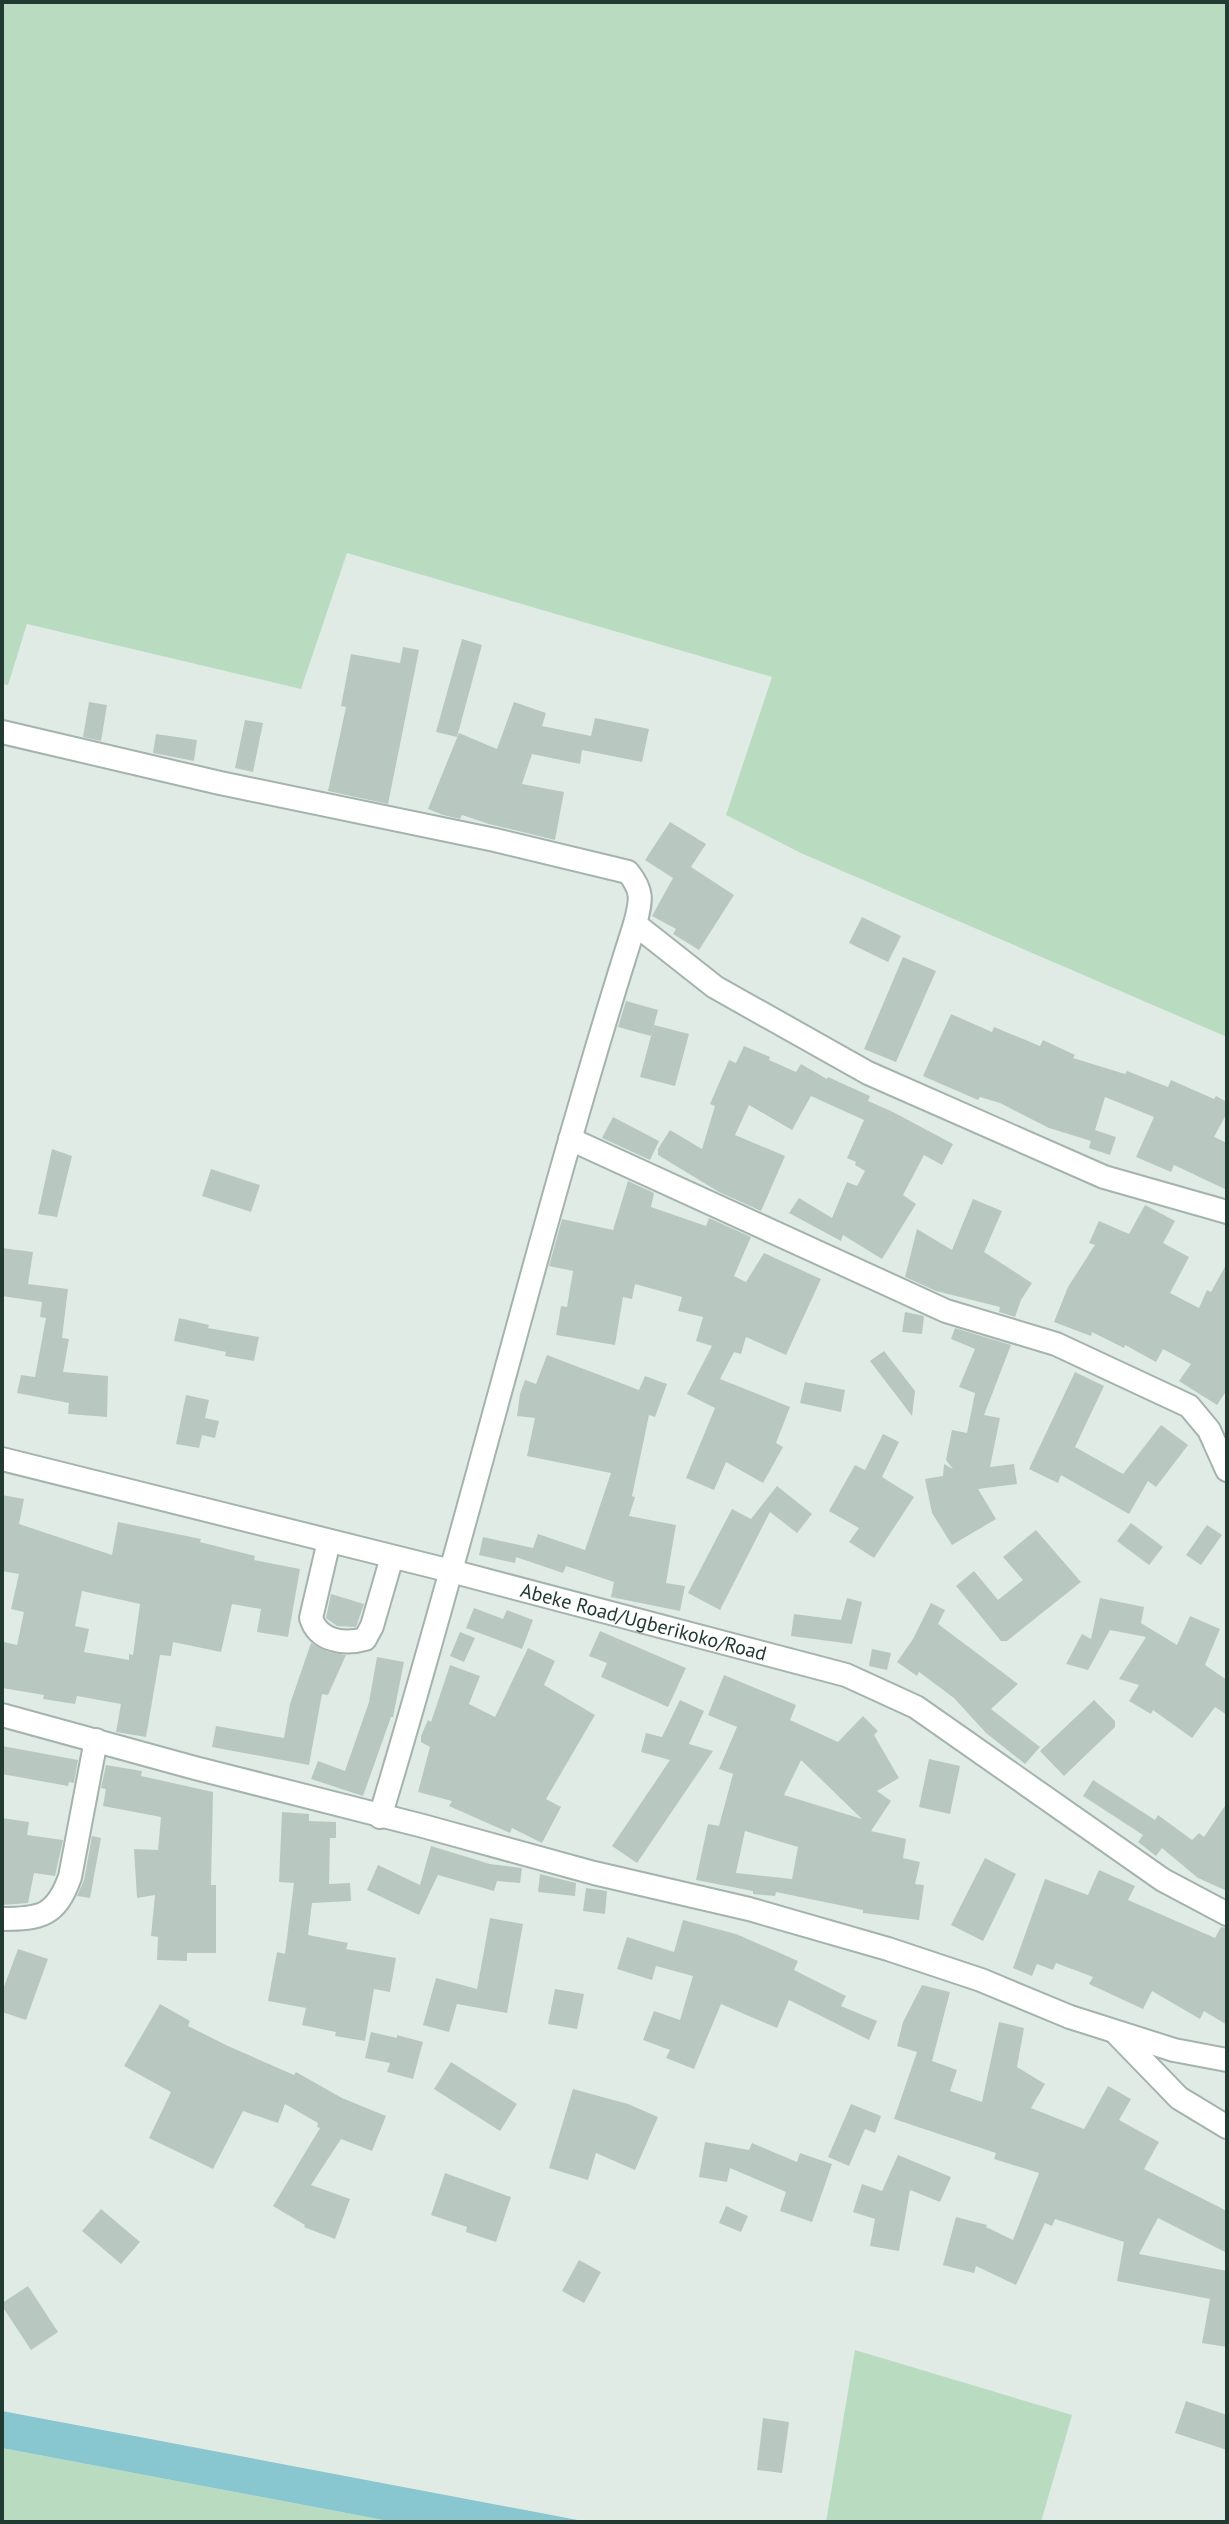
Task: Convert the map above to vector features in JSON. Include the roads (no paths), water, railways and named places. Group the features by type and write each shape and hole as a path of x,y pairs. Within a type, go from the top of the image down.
{"street":[{"path":"2,732 234,787 495,840 628,872 637,883 641,900 635,924 570,1139 380,1817"},
{"path":"635,924 715,987 868,1073 1104,1177 1227,1212"},
{"path":"570,1139 946,1311 1056,1344 1189,1406 1209,1430 1227,1470"},
{"name":"Abeke Road/Ugberikoko/Road","path":"2,1459 451,1571 846,1675 916,1707 1163,1880 1227,1914"},
{"path":"329,1541 311,1618 314,1627 337,1641 350,1644 365,1639 372,1626 392,1557"},
{"path":"2,1715 594,1873 749,1909 888,1949 981,1980 1070,2017 1113,2031 1174,2050 1227,2060"},
{"path":"2,1919 34,1919 47,1912 63,1895 70,1877 96,1740"},
{"path":"1113,2031 1179,2098 1227,2127"}],"water":[{"path":"2,2411 588,2522 394,2522 2,2448"}]}
